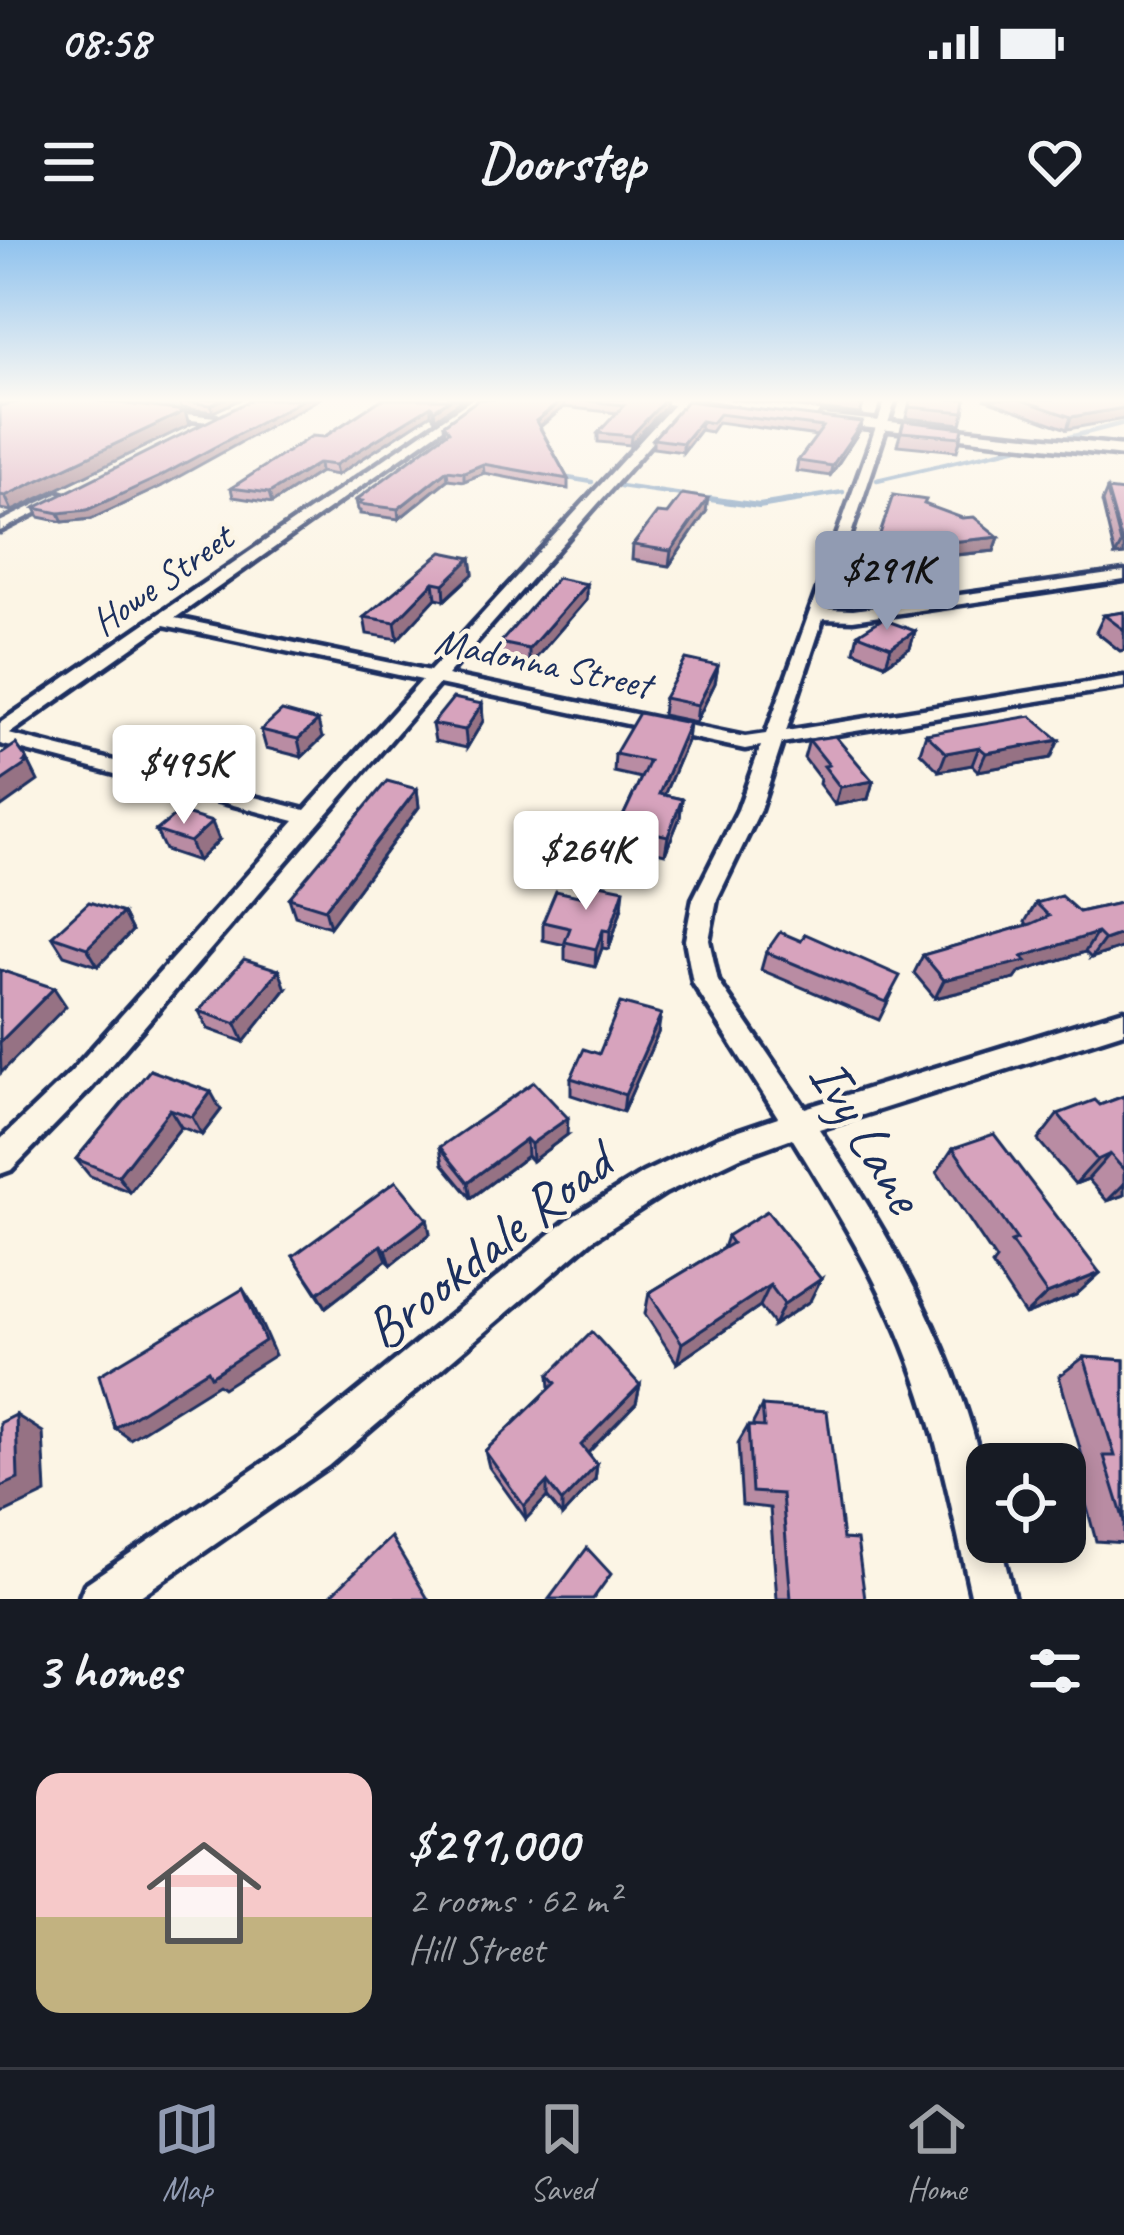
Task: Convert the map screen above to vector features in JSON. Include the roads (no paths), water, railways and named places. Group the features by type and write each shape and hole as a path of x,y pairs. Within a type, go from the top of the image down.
{"street":[{"name":"Howe Street","path":"0,735 388,462"},
{"path":"0,1160 81,1080 626,462"},
{"name":"Ivy Lane","path":"869,462 749,810 705,899 699,920 698,962 706,983 798,1123 889,1275 922,1346 970,1503 993,1599"},
{"path":"0,527 79,488"},
{"path":"819,614 853,615 1124,576"},
{"name":"Madonna Street","path":"162,620 727,740 772,742 1124,682"},
{"path":"0,735 312,819"},
{"name":"Brookdale Road","path":"100,1599 314,1452 581,1229 694,1162 798,1123 1124,1021"}],"waterway":[{"path":"877,480 952,462"},
{"path":"556,476 592,482"},
{"path":"620,486 731,502"},
{"path":"731,502 759,506 843,492"},
{"path":"710,499 731,502"}]}
